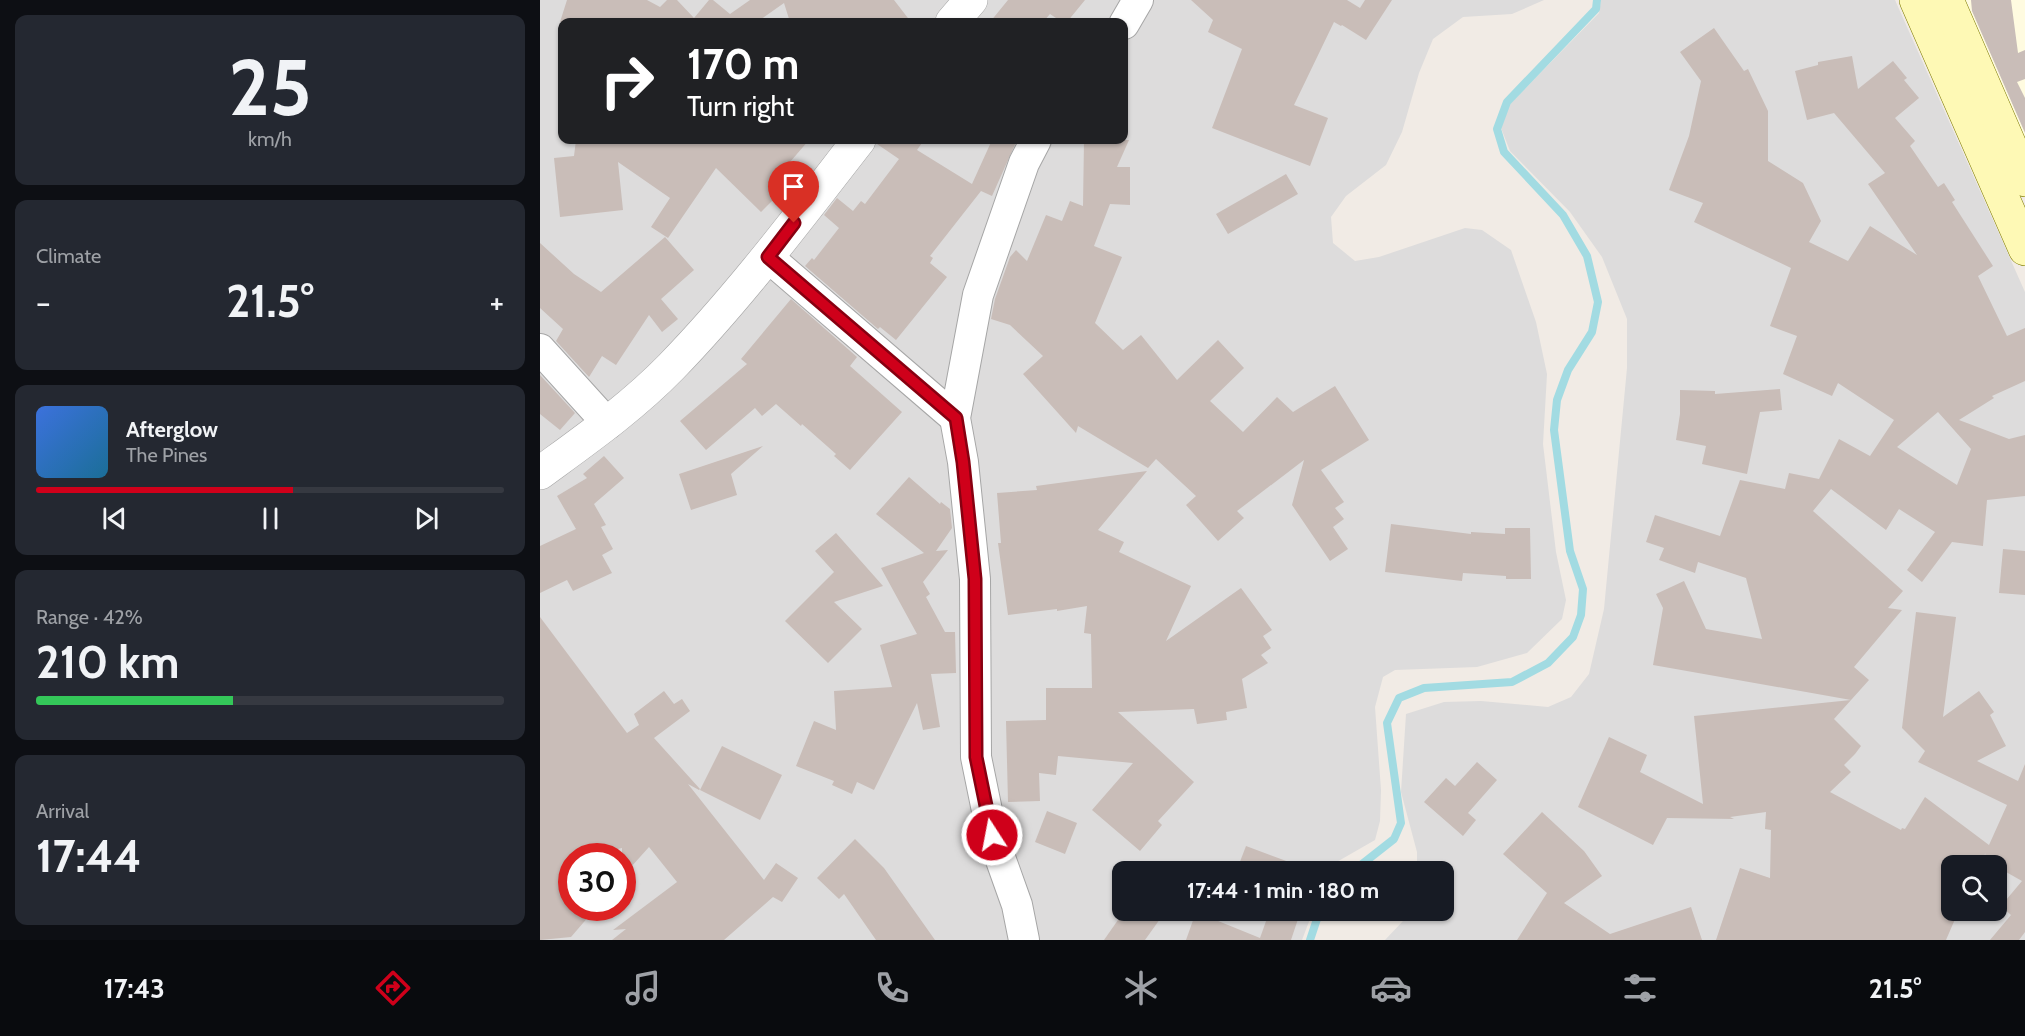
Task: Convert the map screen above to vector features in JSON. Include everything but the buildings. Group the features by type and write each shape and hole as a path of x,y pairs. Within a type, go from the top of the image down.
{"main road":[{"path":"1916,0 2025,249"},
{"path":"1947,0 2025,180"}],"street":[{"path":"955,18 971,0"},
{"path":"1128,18 1138,0"},
{"path":"540,473 608,424 670,368 768,257 856,144"},
{"path":"1024,940 1017,905 992,835 976,757 975,579 956,418 978,295 1024,163 1034,144"},
{"path":"768,257 956,418"},
{"path":"540,350 608,424"}],"shaded area":[{"path":"540,0 1544,0 1512,14 1463,17 1433,39 1419,73 1402,132 1386,165 1346,196 1331,217 1333,243 1355,261 1379,257 1465,228 1482,230 1511,250 1536,322 1547,374 1543,444 1556,552 1566,600 1562,619 1527,653 1477,667 1395,670 1383,677 1375,707 1381,790 1380,821 1375,840 1338,861 1112,861 1112,921 1309,921 1302,940 540,940"},
{"path":"1601,0 1895,0 2025,292 2025,940 1385,940 1403,921 1454,921 1454,861 1417,861 1417,852 1401,792 1406,714 1444,702 1481,701 1548,707 1571,697 1589,674 1604,609 1627,368 1627,319 1602,257 1570,212 1510,151 1501,128 1510,104 1599,13"},
{"path":"1956,0 2025,0 2025,159"}],"waterway":[{"path":"1366,861 1394,839 1401,823 1387,723 1399,698 1424,688 1512,682 1548,663 1573,637 1581,615 1583,589 1570,551 1554,430 1557,400 1568,370 1592,332 1598,302 1587,256 1563,215 1504,152 1497,129 1507,102 1596,9 1597,0"},
{"path":"1310,940 1316,921"}],"route":[{"path":"794,223 768,257 956,418 975,579 976,757 992,835"}]}
